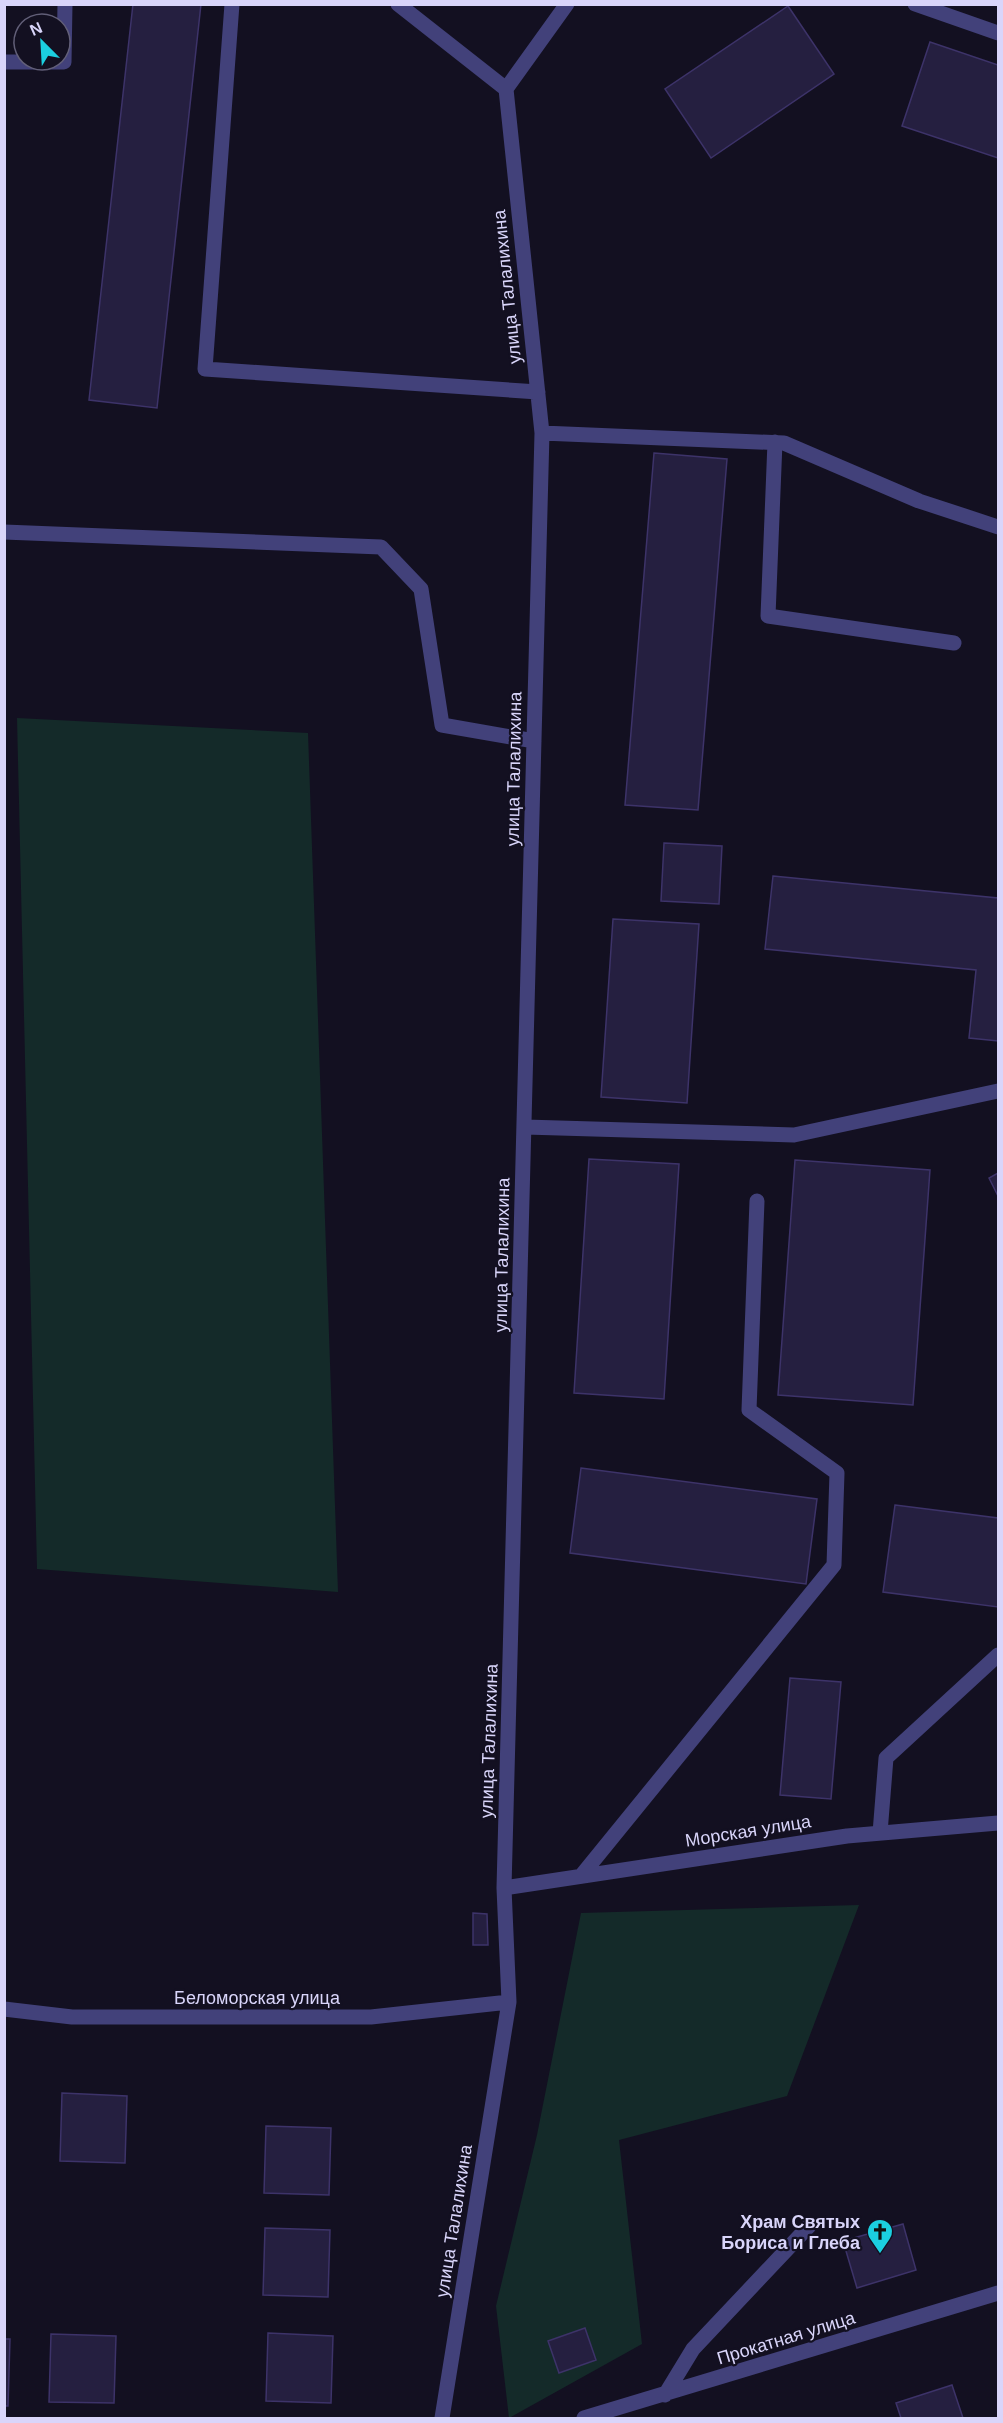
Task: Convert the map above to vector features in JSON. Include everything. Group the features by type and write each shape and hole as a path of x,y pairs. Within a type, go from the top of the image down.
{"street":[{"path":"4,62 64,62 65,4"},
{"path":"232,4 206,369 538,392"},
{"path":"398,4 506,89 567,4"},
{"path":"915,4 999,33"},
{"name":"улица Талалихина","path":"442,2418 509,2002 504,1888 542,433 506,89"},
{"path":"542,433 784,443 919,501 999,527"},
{"path":"775,442 768,616 954,644"},
{"path":"4,532 381,548 421,589 442,725 534,741"},
{"path":"525,1127 794,1135 999,1091"},
{"path":"580,1876 834,1565 837,1473 749,1410 757,1201"},
{"path":"880,1833 886,1758 999,1655"},
{"name":"Морская улица","path":"504,1888 880,1833 999,1823"},
{"name":"Беломорская улица","path":"4,2009 72,2017 371,2017 509,2002"},
{"path":"665,2395 693,2349 809,2226"},
{"name":"Прокатная улица","path":"584,2418 999,2293"}],"green space":[{"path":"17,718 308,733 338,1592 37,1569"},
{"path":"859,1905 787,2096 619,2140 642,2344 509,2418 496,2306 537,2135 581,1913"}],"building":[{"path":"133,4 201,4 157,408 89,400"},
{"path":"788,6 834,74 711,158 665,89"},
{"path":"930,42 998,65 998,158 902,126"},
{"path":"654,453 727,459 698,810 625,805"},
{"path":"664,843 722,846 719,904 661,901"},
{"path":"773,876 998,898 998,1041 969,1038 976,970 765,949"},
{"path":"613,919 699,924 687,1103 601,1097"},
{"path":"589,1159 679,1164 664,1399 574,1393"},
{"path":"795,1160 930,1170 913,1405 778,1395"},
{"path":"998,1173 998,1196 989,1178"},
{"path":"581,1468 817,1499 806,1584 570,1553"},
{"path":"895,1505 998,1518 998,1607 883,1592"},
{"path":"790,1678 841,1682 831,1799 780,1795"},
{"path":"473,1913 487,1914 488,1945 473,1945"},
{"path":"62,2093 127,2096 125,2163 60,2161"},
{"path":"266,2126 331,2128 329,2195 264,2193"},
{"name":"Храм Святых Бориса и Глеба","path":"903,2224 916,2270 857,2288 843,2241"},
{"path":"265,2228 330,2230 328,2297 263,2295"},
{"path":"585,2328 596,2360 559,2373 548,2341"},
{"path":"268,2333 333,2336 331,2403 266,2401"},
{"path":"51,2334 116,2336 114,2403 49,2402"},
{"path":"4,2339 10,2339 8,2406 4,2406"},
{"path":"952,2385 963,2418 901,2418 896,2403"}],"place":[{"name":"Храм Святых Бориса и Глеба","path":"880,2255"}]}
